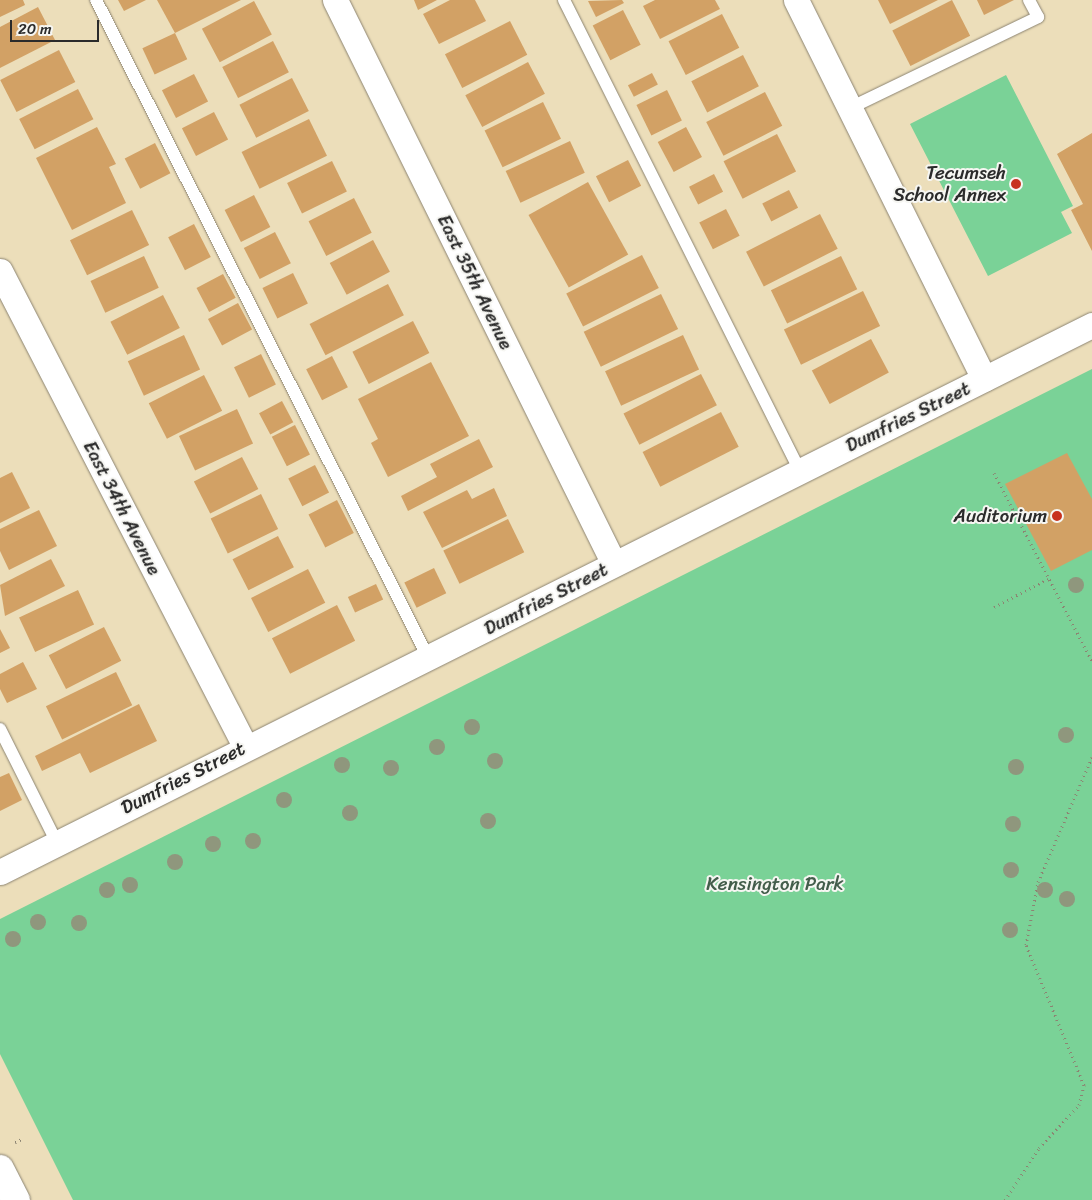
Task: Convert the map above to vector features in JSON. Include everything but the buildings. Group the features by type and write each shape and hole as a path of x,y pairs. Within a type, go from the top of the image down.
{"street":[{"name":"East 35th Avenue","path":"335,0 614,564"},
{"path":"796,0 984,379"},
{"name":"East 34th Avenue","path":"0,270 245,746"},
{"name":"Dumfries Street","path":"0,872 245,746 428,659 1092,325"}],"lane":[{"path":"96,0 428,659"},
{"path":"564,0 800,471"},
{"path":"850,108 1038,17 1029,0"},
{"path":"0,729 56,843"}],"path":[{"path":"994,473 1092,661"},
{"path":"994,607 1048,579"},
{"path":"1006,1200 1039,1148 1079,1105 1084,1085 1026,945 1038,882 1092,757"},
{"path":"15,1142 22,1139"}],"green space":[{"path":"1006,75 1073,206 1061,212 1072,233 988,276 910,124"},
{"name":"Kensington Park","path":"1092,369 1092,1200 73,1200 0,1054 0,919"}],"place":[{"name":"Tecumseh School Annex","path":"1016,184"},
{"name":"Auditorium","path":"1057,516"}]}
